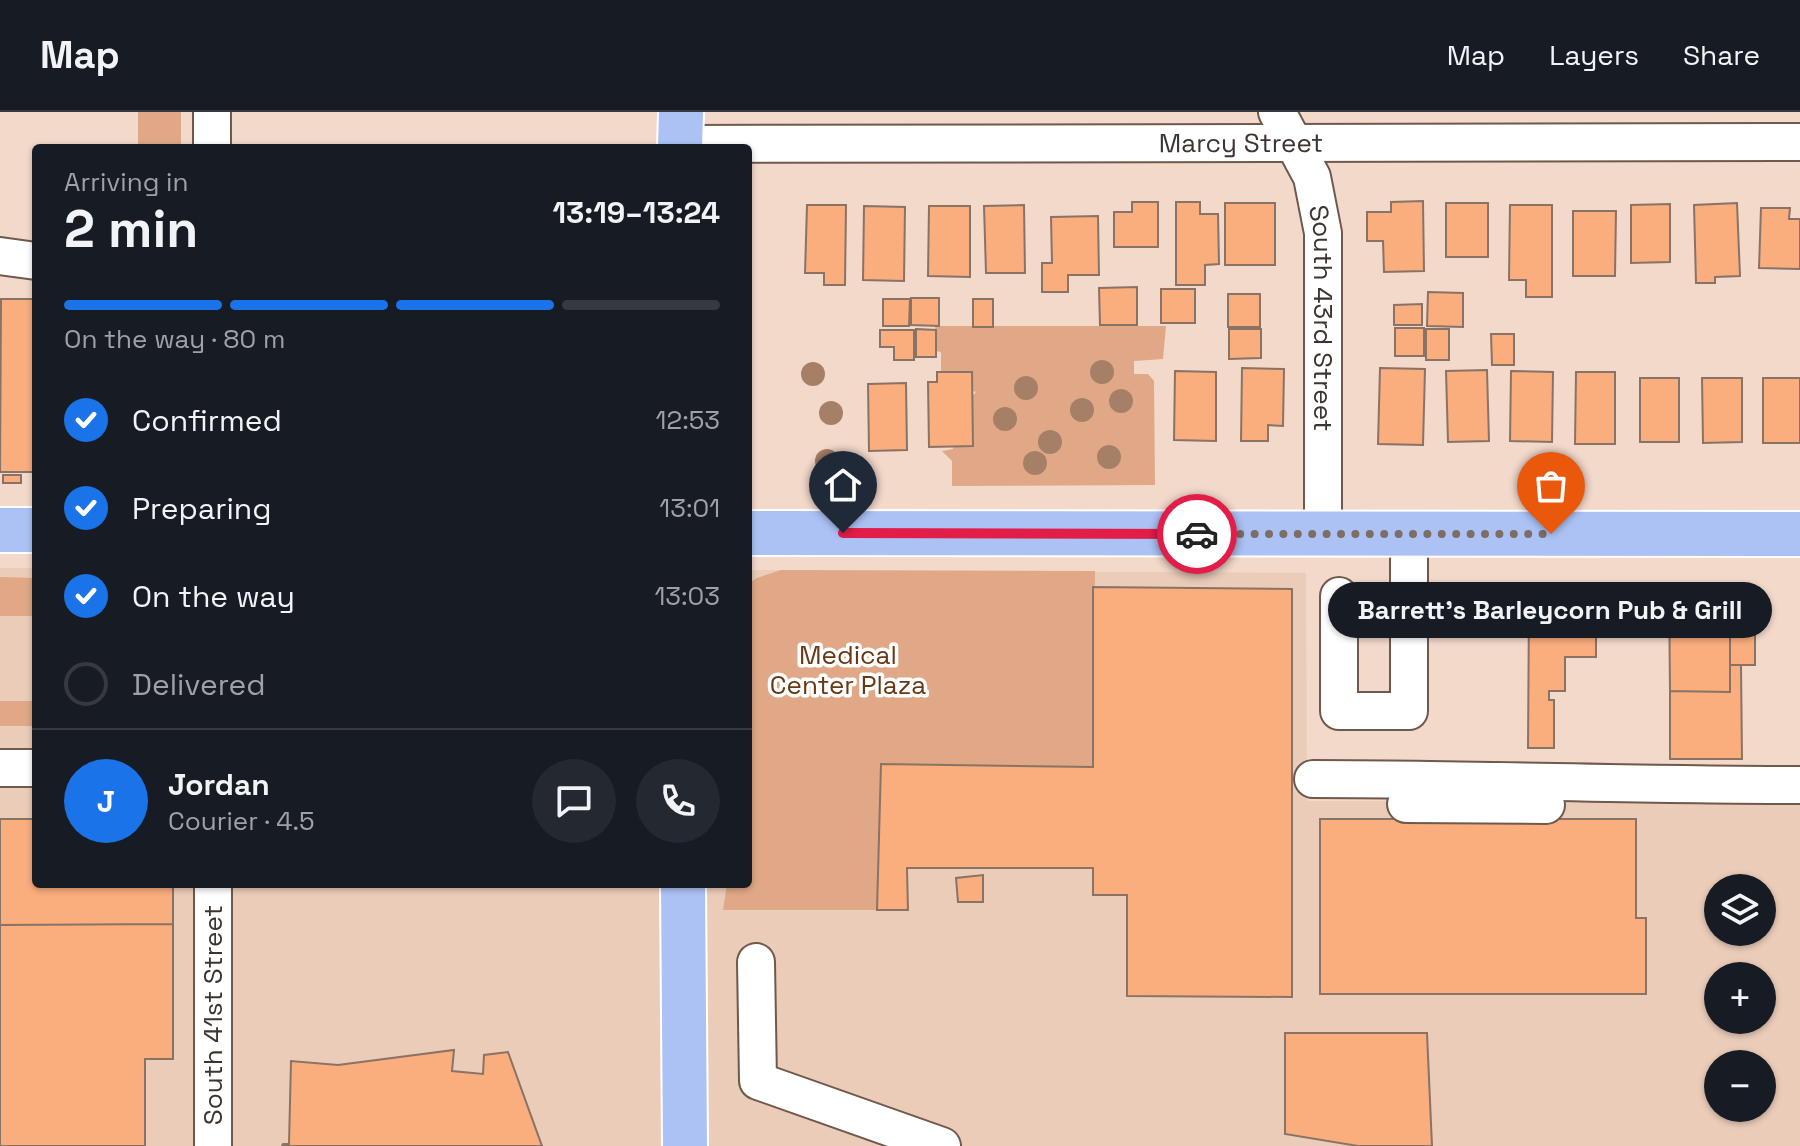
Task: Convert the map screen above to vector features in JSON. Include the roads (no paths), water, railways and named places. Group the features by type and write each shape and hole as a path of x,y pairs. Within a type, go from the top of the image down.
{"main road":[{"path":"0,530 32,530"},
{"path":"752,533 1800,534"},
{"path":"683,888 685,1146"}],"street":[{"path":"212,112 212,144"},
{"name":"South 43rd Street","path":"1277,112 1312,177 1323,233 1323,535"},
{"name":"Marcy Street","path":"681,135 1293,144 1800,142"},
{"path":"0,256 32,260"},
{"path":"1339,596 1339,711 1409,711 1409,535"},
{"path":"0,768 32,768"},
{"path":"1313,779 1800,785"},
{"path":"1346,803 1800,807"},
{"name":"South 41st Street","path":"213,888 213,1146"},
{"path":"756,962 758,1081 942,1146"}],"place":[{"name":"Barrett's Barleycorn Pub & Grill","path":"1551,534"}],"park label":[{"name":"Medical Center Plaza","path":"848,670"}]}
